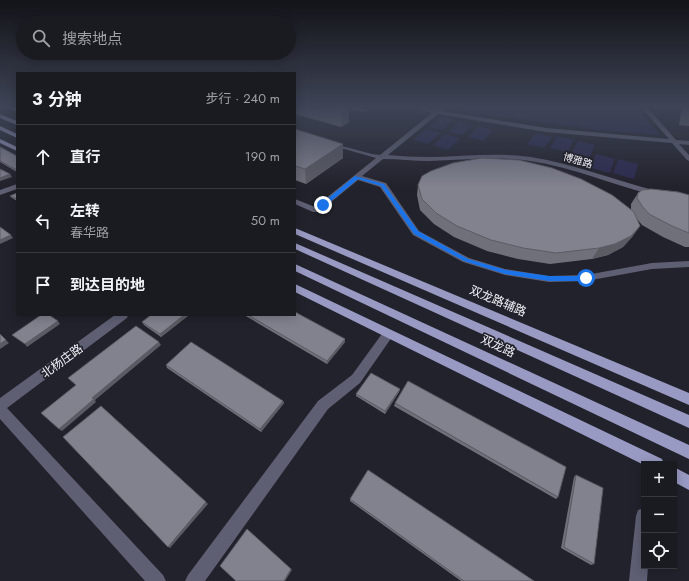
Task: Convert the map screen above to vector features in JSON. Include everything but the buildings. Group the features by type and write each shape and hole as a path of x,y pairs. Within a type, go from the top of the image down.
{"main road":[{"path":"4,133 9,145"},
{"path":"0,141 16,148"},
{"name":"双龙路辅路","path":"296,231 689,399"},
{"name":"双龙路","path":"296,246 689,422"},
{"name":"双龙路","path":"296,267 528,375 689,452"},
{"path":"296,288 649,461"},
{"path":"677,476 689,483"}],"street":[{"path":"296,201 316,210 411,133"},
{"path":"571,133 689,144"},
{"path":"666,133 689,159"},
{"name":"博雅路","path":"325,142 371,156 382,157 422,159 479,156 520,158 578,169 627,186 662,194"},
{"path":"357,177 383,185 416,233 466,260 505,272 549,278 586,278 652,266 689,264"},
{"path":"0,193 16,186"},
{"name":"北杨庄路","path":"0,406 122,316"},
{"path":"194,581 322,406 356,379 388,334"},
{"path":"0,410 157,581"},
{"path":"638,581 642,533"}],"shaded area":[{"path":"421,133 441,133 428,144 413,140"},
{"path":"453,133 464,133 462,135"},
{"path":"472,133 490,133 483,141 468,137"},
{"path":"536,133 552,137 544,148 527,144"},
{"path":"637,133 658,133 660,135"},
{"path":"445,134 460,138 448,150 433,145"},
{"path":"557,136 574,140 568,152 550,148"},
{"path":"578,141 595,145 590,157 572,153"},
{"path":"596,154 615,159 610,173 591,168"},
{"path":"618,159 638,164 634,179 613,173"}],"route":[{"path":"323,205 357,177 383,185 416,233 466,260 505,272 549,278 586,278"}]}
